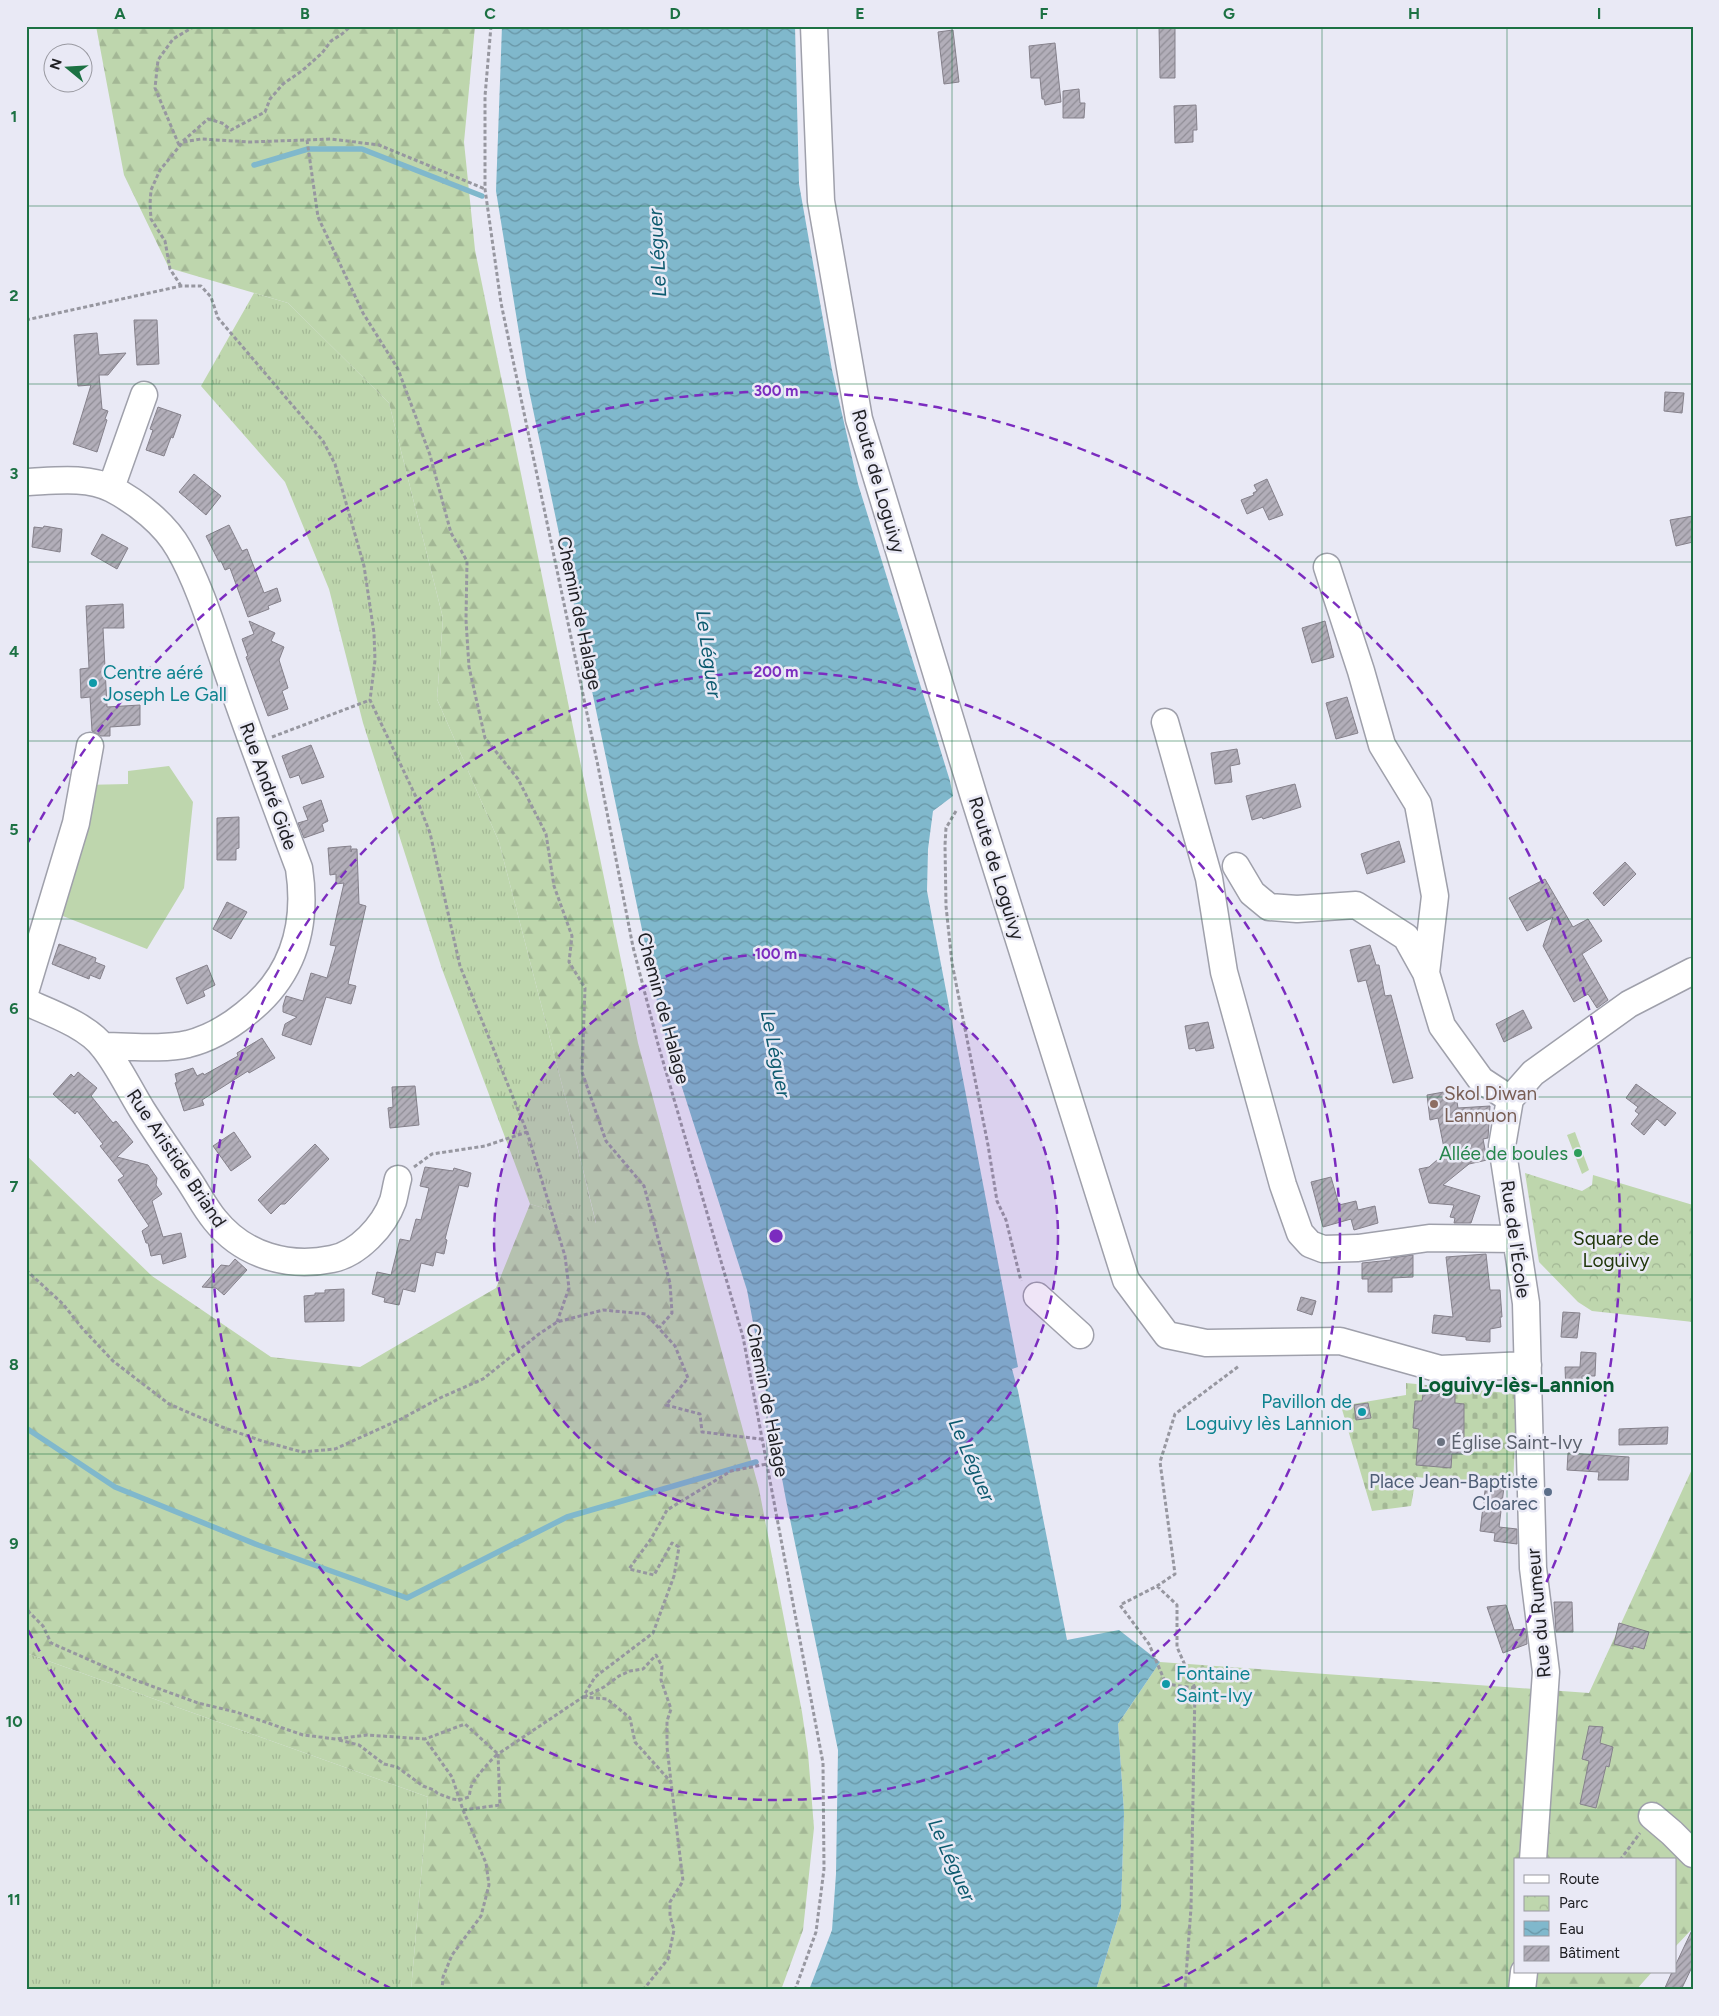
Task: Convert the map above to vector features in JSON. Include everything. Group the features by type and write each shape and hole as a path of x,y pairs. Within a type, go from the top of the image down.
{"street":[{"name":"Route de Loguivy","path":"814,26 821,201 859,419 974,796 1126,1280 1167,1334 1206,1343 1340,1341 1440,1368 1528,1365"},
{"path":"111,488 144,395"},
{"name":"Rue André Gide","path":"26,482 70,480 111,488 134,503 164,528 179,549 197,589 300,876 302,891 301,914 297,940 288,963 273,989 257,1005 232,1025 188,1044 104,1046"},
{"path":"1327,566 1361,671 1382,745 1418,804 1435,896 1426,973"},
{"path":"1165,722 1209,878 1224,972 1283,1185 1300,1233 1310,1244 1323,1249 1358,1248 1429,1238 1516,1239"},
{"path":"26,989 76,824 90,746"},
{"path":"1236,866 1252,893 1269,907 1297,909 1356,905 1406,937 1426,973 1442,1026 1480,1080 1510,1099 1533,1073 1629,1004 1693,971"},
{"name":"Rue Aristide Briand","path":"26,1002 75,1024 104,1046 143,1112 215,1220 232,1237 255,1252 295,1263 338,1258 356,1249 376,1230 393,1202 398,1179"},
{"name":"Rue de l'École","path":"1510,1099 1502,1146 1526,1302 1528,1365"},
{"path":"1037,1296 1080,1335"},
{"name":"Rue du Rumeur","path":"1528,1365 1533,1568 1546,1672 1533,1858"},
{"path":"1652,1816 1693,1854"},
{"path":"1522,1990 1524,1974"}],"path":[{"path":"179,145 155,88 158,60 173,39 195,26"},
{"path":"181,286 170,269 165,241 151,219 151,190 160,170 179,145 208,120 222,123 230,130 265,112 270,99 283,84 322,53 331,41 350,26"},
{"name":"Chemin de Halage","path":"491,26 485,96 485,189 501,303 598,766 632,948 741,1328 823,1763 823,1878 816,1932 795,1990"},
{"path":"183,142 201,139 250,142 331,139 379,145 485,189"},
{"path":"307,140 318,217 363,313 398,369 430,455 452,533 467,561 466,620 469,666 485,738 518,779 546,834 554,886 572,936 569,962 585,988 582,1072 606,1141 644,1186 670,1283 672,1313 659,1328"},
{"path":"26,320 181,286 201,286 212,297 218,318 324,441 335,464 364,566 374,633 375,660 370,700 416,797 430,833 460,966 527,1132 540,1169 548,1205 565,1256 568,1288 557,1322"},
{"path":"253,744 370,700"},
{"path":"958,809 946,828 945,845 946,906 952,963 988,1145 997,1202 1006,1220 1024,1293 1037,1296"},
{"path":"398,1179 432,1154 485,1146 527,1132"},
{"path":"26,1270 63,1304 82,1328 113,1361 169,1404 222,1427 302,1452 335,1449 393,1423 440,1398 483,1379 557,1322 603,1310 646,1314 675,1346 688,1378 666,1405 700,1414 702,1432 761,1439"},
{"path":"1195,1688 1166,1684 1149,1644 1120,1605 1157,1586 1175,1574 1160,1462 1175,1414 1269,1342"},
{"path":"583,1698 595,1677 653,1633 674,1576 679,1547 672,1543 654,1575 629,1569 651,1539 667,1510 732,1472 767,1464"},
{"path":"1157,1586 1177,1605 1177,1647 1195,1688 1191,1908 1185,1989"},
{"path":"26,1604 29,1612 43,1626 51,1643 136,1680 198,1702 236,1712 303,1735 336,1739 359,1745 384,1764 397,1767 423,1786 452,1799 460,1800 469,1797 472,1784 493,1757 619,1676 630,1671 644,1669 656,1656 662,1666 661,1680 671,1709 667,1721 667,1747 683,1881 670,1902 670,1916 674,1930 668,1959 643,1990"},
{"path":"583,1698 607,1699 630,1718 635,1742 671,1782"},
{"path":"336,1739 367,1735 425,1739 465,1724 498,1754 500,1806 463,1810"},
{"path":"425,1739 452,1777 463,1810 486,1863 489,1885 481,1916 452,1955 443,1977 442,1990"},
{"path":"1621,1858 1652,1816"}],"green space":[{"path":"96,26 475,26 464,142 475,250 638,1043 759,1489 802,1712 808,1753 814,1828 803,1930 781,1990 411,1990 428,1797 26,1653 26,1155 152,1276 271,1357 360,1367 496,1288 530,1204 596,1223 499,842 437,699 443,618 389,403 288,303 169,268 124,175"},
{"path":"254,293 288,303 389,403 443,618 437,699 499,842 596,1224 530,1204 442,969 363,723 329,589 285,482 201,386"},
{"path":"169,766 193,802 184,888 147,949 50,911 83,785 128,784 128,771"},
{"name":"Allée de boules","path":"1575,1132 1589,1170 1582,1174 1567,1135"},
{"name":"Square de Loguivy","path":"1525,1173 1582,1191 1592,1185 1593,1175 1693,1205 1693,1322 1592,1311 1578,1302 1539,1262"},
{"path":"1406,1383 1517,1394 1513,1487 1416,1477 1411,1506 1372,1511 1341,1406 1406,1395"},
{"path":"1693,1467 1693,1928 1676,1946 1676,1858 1514,1858 1514,1974 1650,1974 1636,1990 1096,1990 1121,1908 1124,1813 1118,1724 1160,1662 1589,1693"},
{"path":"26,1653 428,1797 411,1990 26,1990"}],"water":[{"name":"Le Léguer","path":"502,26 795,26 799,184 832,370 858,484 953,796 933,811 928,849 927,891 1018,1367 1012,1369 1018,1391 1067,1640 1119,1630 1160,1662 1118,1724 1124,1813 1121,1908 1096,1990 809,1990 832,1930 836,1874 838,1750 786,1500 747,1290 662,1025 526,376 496,191"}],"building":[{"path":"1159,26 1175,26 1175,78 1160,78"},
{"path":"953,30 959,82 944,84 938,32"},
{"path":"1055,43 1061,102 1045,105 1044,99 1042,99 1040,78 1031,78 1029,46"},
{"path":"1079,89 1080,103 1085,103 1084,118 1063,118 1063,91"},
{"path":"1196,105 1197,130 1193,130 1193,142 1175,143 1174,106"},
{"path":"134,320 157,320 159,364 137,365"},
{"path":"97,333 99,355 126,353 108,375 99,375 102,409 108,411 97,452 73,444 91,385 78,386 74,335"},
{"path":"1665,392 1684,393 1682,413 1664,411"},
{"path":"158,407 181,415 164,456 146,450 153,430 150,429"},
{"path":"194,474 221,496 206,515 179,492"},
{"path":"1267,479 1283,515 1269,520 1263,507 1247,514 1241,500 1254,495 1253,493 1257,491 1254,485"},
{"path":"1693,516 1693,542 1676,546 1670,520"},
{"path":"229,525 242,551 247,549 264,593 277,588 281,601 268,606 269,609 248,617 230,568 225,570 221,561 219,562 206,536"},
{"path":"44,526 62,529 60,552 32,547 34,527 43,528"},
{"path":"102,534 128,548 117,569 91,554"},
{"name":"Centre aéré Joseph Le Gall","path":"123,604 124,628 103,628 107,707 140,705 140,725 110,727 110,736 101,736 92,731 90,697 81,698 80,669 89,668 86,606"},
{"path":"249,621 275,633 271,641 284,647 279,660 288,688 282,691 288,709 268,716 246,657 248,656 242,639 254,634"},
{"path":"1325,621 1334,657 1312,663 1302,628"},
{"path":"1347,697 1358,733 1336,739 1326,703"},
{"path":"311,745 324,777 302,784 299,775 290,778 282,756"},
{"path":"1237,749 1240,764 1230,766 1232,782 1215,784 1211,753"},
{"path":"1295,784 1301,807 1263,819 1262,817 1252,820 1246,796"},
{"path":"321,800 328,821 322,824 324,831 304,838 298,823 308,820 303,807"},
{"path":"239,817 239,848 236,849 236,860 217,860 217,818"},
{"path":"1399,841 1405,862 1367,874 1361,854"},
{"path":"351,846 351,852 352,849 357,849 359,904 366,906 348,984 356,986 351,1004 326,997 311,1045 282,1035 285,1024 297,1017 283,1012 283,1006 286,996 303,1001 311,973 327,978 336,946 330,945 344,883 336,884 336,874 330,875 328,848"},
{"path":"1625,862 1636,874 1604,906 1593,893"},
{"path":"1545,879 1573,927 1588,919 1602,941 1582,954 1608,1000 1597,1008 1588,994 1574,1002 1543,946 1553,917 1527,931 1509,898"},
{"path":"227,902 247,912 231,939 213,929"},
{"path":"59,944 96,958 95,962 105,966 100,979 90,975 89,979 52,964"},
{"path":"1370,945 1376,965 1379,965 1385,996 1391,995 1413,1078 1393,1083 1366,980 1358,982 1350,950"},
{"path":"207,965 215,985 203,991 205,996 187,1004 176,978"},
{"path":"1523,1010 1532,1028 1504,1042 1496,1024"},
{"path":"1208,1022 1214,1048 1196,1051 1195,1048 1189,1049 1185,1026"},
{"path":"262,1038 275,1058 249,1073 248,1071 202,1100 204,1105 184,1111 175,1083 177,1082 175,1074 193,1068 197,1076 203,1073 204,1075 238,1056 237,1053"},
{"path":"78,1072 97,1088 91,1096 113,1123 116,1121 133,1142 117,1157 148,1165 157,1178 156,1185 162,1194 152,1201 163,1237 181,1233 186,1257 163,1264 161,1254 151,1256 148,1243 146,1243 142,1231 149,1226 118,1180 124,1176 100,1146 103,1144 77,1111 75,1114 53,1094 71,1074 74,1077"},
{"path":"1636,1084 1676,1113 1665,1126 1657,1119 1644,1135 1631,1124 1639,1114 1635,1111 1638,1107 1626,1098"},
{"path":"415,1086 419,1125 390,1128 388,1108 393,1107 392,1087"},
{"path":"1455,1090 1458,1108 1490,1106 1488,1138 1483,1139 1487,1160 1469,1164 1443,1185 1480,1196 1471,1223 1454,1223 1455,1218 1450,1217 1454,1205 1429,1203 1419,1169 1429,1167 1445,1153 1438,1118 1430,1120 1427,1095"},
{"path":"234,1132 251,1157 231,1171 213,1146"},
{"path":"315,1144 329,1159 285,1204 281,1204 271,1214 258,1200"},
{"path":"425,1167 453,1171 454,1168 471,1173 468,1187 459,1185 445,1239 447,1240 444,1254 436,1252 433,1266 421,1263 415,1292 403,1289 399,1305 384,1302 385,1298 372,1294 377,1272 391,1275 400,1239 410,1241 416,1219 421,1220 429,1188 420,1186"},
{"path":"1331,1177 1339,1205 1356,1201 1358,1210 1375,1206 1378,1223 1354,1230 1351,1219 1323,1227 1311,1182"},
{"path":"1486,1254 1490,1290 1500,1290 1501,1327 1490,1329 1490,1342 1466,1340 1466,1337 1432,1333 1434,1315 1453,1317 1446,1257"},
{"path":"1413,1255 1413,1277 1392,1278 1392,1292 1368,1292 1368,1279 1362,1279 1362,1263 1391,1260 1391,1258"},
{"path":"235,1259 247,1270 224,1295 216,1288 202,1287 221,1265 229,1266"},
{"path":"344,1289 344,1321 305,1322 304,1296 325,1293 325,1290"},
{"path":"1301,1297 1316,1301 1312,1315 1297,1310"},
{"path":"1563,1312 1580,1313 1577,1338 1561,1337"},
{"path":"1581,1352 1596,1353 1595,1376 1582,1376 1582,1392 1566,1393 1565,1367 1580,1367"},
{"name":"Église Saint-Ivy","path":"1423,1394 1455,1394 1455,1403 1464,1404 1464,1454 1452,1454 1451,1468 1416,1465 1419,1429 1413,1428 1415,1401 1422,1401"},
{"name":"Pavillon de Loguivy lès Lannion","path":"1368,1403 1371,1418 1356,1420 1354,1405"},
{"path":"1668,1427 1667,1444 1619,1445 1619,1429"},
{"path":"1568,1453 1629,1457 1628,1480 1598,1480 1599,1472 1567,1470"},
{"path":"1486,1483 1504,1487 1499,1527 1517,1529 1517,1544 1494,1541 1495,1533 1480,1531"},
{"path":"1554,1602 1572,1602 1573,1632 1556,1632"},
{"path":"1506,1605 1514,1630 1526,1629 1527,1644 1503,1653 1487,1607"},
{"path":"1619,1623 1649,1632 1644,1649 1633,1646 1633,1649 1614,1644"},
{"path":"1589,1726 1603,1727 1600,1743 1613,1747 1609,1767 1606,1766 1596,1808 1580,1804 1589,1761 1582,1759"},
{"path":"1693,1928 1693,1965 1681,1990 1664,1990 1671,1974 1676,1974 1676,1964"}],"waterway":[{"path":"254,165 308,149 362,149 482,196"},
{"path":"26,1428 115,1487 258,1545 407,1598 567,1517 756,1462"}],"place":[{"name":"Centre aéré Joseph Le Gall","path":"93,683"},
{"name":"Skol Diwan Lannuon","path":"1434,1104"},
{"name":"Allée de boules","path":"1578,1153"},
{"name":"Pavillon de Loguivy lès Lannion","path":"1362,1412"},
{"name":"Église Saint-Ivy","path":"1441,1442"},
{"name":"Place Jean-Baptiste Cloarec","path":"1548,1492"},
{"name":"Fontaine Saint-Ivy","path":"1166,1684"}],"district":[{"name":"Loguivy-lès-Lannion","path":"1516,1385"}]}
